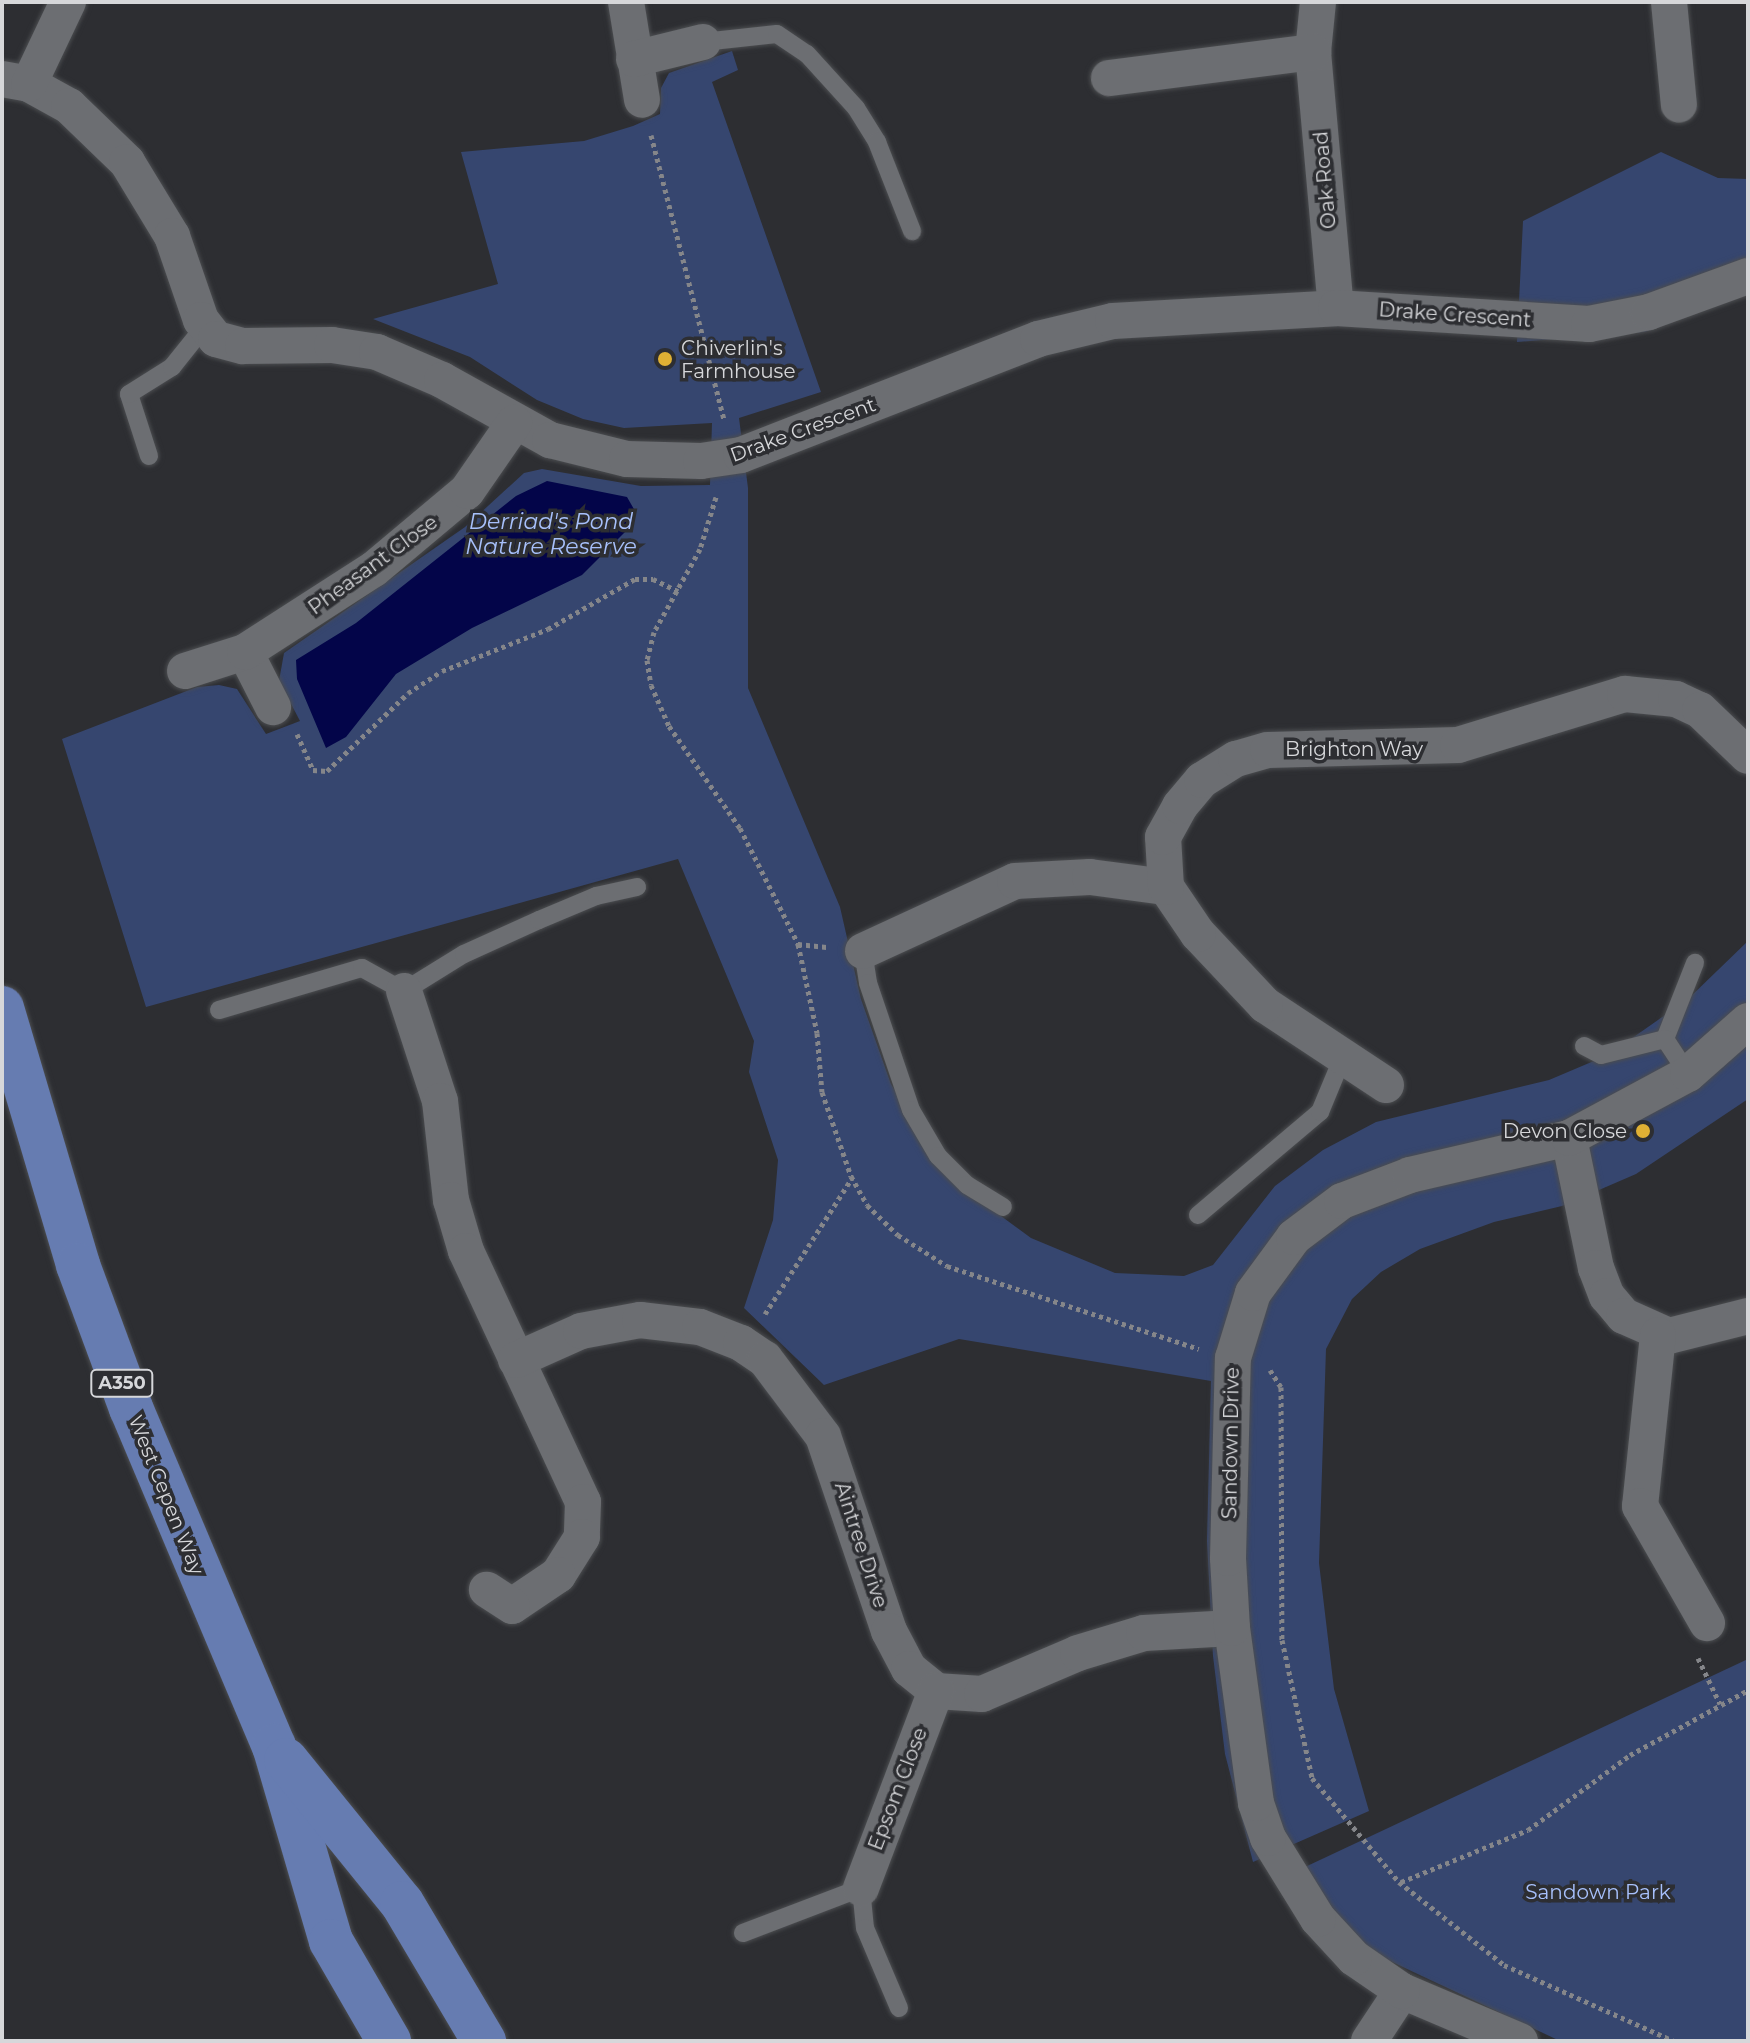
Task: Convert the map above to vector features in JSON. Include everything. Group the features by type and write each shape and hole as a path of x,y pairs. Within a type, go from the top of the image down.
{"highway":[{"name":"West Cepen Way","path":"2,1008 78,1265 196,1569 274,1746 331,1941 389,2041"},
{"name":"West Cepen Way","path":"274,1746 402,1903 484,2041"}],"street":[{"path":"68,2 15,82 96,126 142,181 172,236 204,327"},
{"path":"626,2 642,100"},
{"name":"Oak Road","path":"1318,2 1313,52 1336,308"},
{"path":"1669,2 1679,105"},
{"path":"634,59 703,42"},
{"path":"1109,78 1313,52"},
{"name":"Drake Crescent","path":"204,327 216,339 235,345 332,345 377,352 442,380 514,423 603,456 657,462 719,459 767,446 1038,339 1078,328 1154,317 1336,308 1589,324 1649,312 1748,276"},
{"name":"Pheasant Close","path":"185,671 245,652 349,587 446,511 476,480 514,423"},
{"path":"245,652 273,707"},
{"name":"Brighton Way","path":"1166,887 1163,837 1180,806 1202,780 1252,753 1289,747 1378,751 1458,745 1625,694 1676,699 1700,710 1748,756"},
{"path":"863,951 1015,881 1090,877 1166,887 1198,934 1256,997 1342,1059 1386,1085"},
{"path":"404,991 440,1101 457,1224 516,1360 580,1488 584,1520 576,1551 558,1575 503,1609"},
{"name":"Sandown Drive","path":"1520,2041 1402,1991 1354,1958 1318,1919 1268,1838 1256,1803 1232,1628 1228,1558 1233,1358 1253,1293 1294,1237 1342,1201 1410,1175 1569,1138 1688,1074 1748,1021"},
{"path":"1569,1138 1601,1282 1624,1316 1658,1335 1683,1335 1748,1316"},
{"name":"Aintree Drive","path":"516,1360 581,1331 640,1320 700,1327 745,1345 785,1381 823,1436 889,1631 909,1669 936,1691"},
{"path":"1658,1335 1640,1506 1707,1623"},
{"path":"936,1691 982,1694 1078,1653 1144,1633 1232,1628"},
{"name":"Epsom Close","path":"861,1888 936,1691"},
{"path":"1369,2041 1402,1991"}],"lane":[{"path":"703,42 777,34 807,54 856,108 877,142 912,231"},
{"path":"149,456 129,394 172,367 204,327"},
{"path":"219,1010 362,968 404,991 464,954 539,920 596,896 637,887"},
{"path":"863,951 868,983 911,1110 938,1156 967,1185 1003,1207"},
{"path":"1665,1039 1695,963"},
{"path":"1584,1046 1601,1055 1665,1039"},
{"path":"1665,1039 1688,1074"},
{"path":"1198,1215 1313,1120 1332,1089 1342,1059"},
{"path":"743,1933 861,1888 865,1928 899,2008"}],"path":[{"path":"642,100 725,411 710,525 654,632 647,660 651,685 669,726 740,828 798,944 817,1033 822,1092 852,1178 867,1205 898,1235 947,1266 1233,1358 1260,1363 1274,1373 1281,1387 1282,1640 1312,1778 1399,1882 1504,1965 1674,2041"},
{"path":"273,707 293,725 313,770 327,771 408,693 442,671 548,629 635,579 653,579 678,591"},
{"path":"745,1345 852,1178"},
{"path":"1707,1623 1695,1651 1720,1704"},
{"path":"1399,1882 1528,1830 1630,1755 1748,1690"}],"green space":[{"path":"732,51 738,70 712,82 821,392 739,418 748,488 748,688 840,907 861,999 891,1084 930,1149 971,1194 1031,1238 1115,1273 1184,1276 1213,1265 1275,1186 1323,1150 1376,1122 1549,1080 1608,1055 1688,999 1748,941 1748,1099 1636,1174 1562,1206 1494,1222 1420,1249 1381,1272 1352,1299 1326,1349 1319,1563 1334,1689 1369,1811 1253,1862 1225,1754 1213,1656 1207,1541 1211,1381 959,1339 824,1385 744,1308 773,1220 778,1160 749,1072 754,1041 678,859 146,1007 62,739 197,687 219,685 237,689 266,734 300,721 279,681 284,653 465,527 524,473 542,469 641,486 710,485 712,423 624,428 583,419 537,400 470,357 373,319 498,284 461,152 584,141 633,126 660,114 661,88 669,73"},
{"path":"1661,152 1718,178 1748,179 1748,293 1645,332 1517,342 1523,221"},
{"name":"Sandown Park","path":"1748,1659 1748,2041 1560,2041 1371,1952 1323,1899 1305,1867"}],"water":[{"name":"Derriad's Pond Nature Reserve","path":"547,481 627,497 635,511 632,525 582,575 472,628 396,674 346,737 326,748 297,679 296,660 356,623 516,496"}],"place":[{"name":"Chiverlin's Farmhouse","path":"665,359"},
{"name":"Devon Close","path":"1643,1131"}]}
